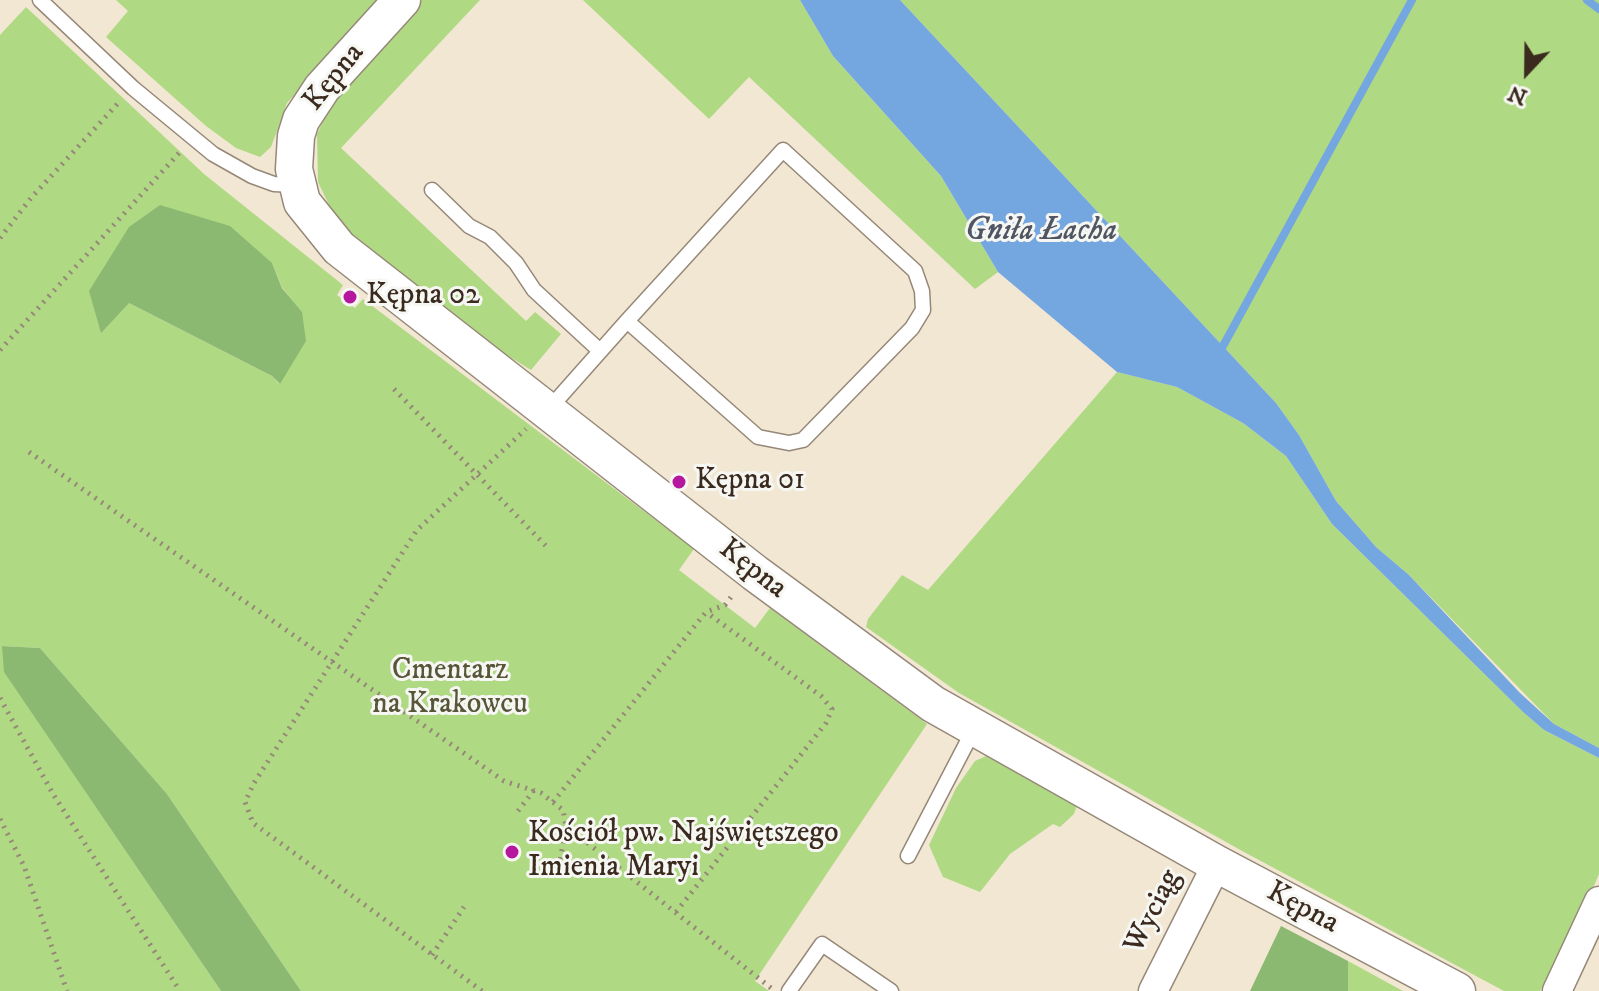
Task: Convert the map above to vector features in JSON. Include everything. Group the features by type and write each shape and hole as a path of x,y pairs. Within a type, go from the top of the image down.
{"street":[{"name":"Kępna","path":"402,0 330,78 301,120 294,154 296,185 312,217 339,248 538,418 856,649 974,728 1217,864 1457,991"},
{"name":"Wyciąg","path":"1153,991 1217,864"},
{"path":"1557,991 1599,901"}],"lane":[{"path":"40,0 133,88 193,138 252,176 274,184 296,185"},
{"path":"538,418 783,150 915,271 922,291 923,310 912,328 803,440 789,443 758,437 627,321"},
{"path":"432,190 469,226 490,237 516,263 534,290 600,351"},
{"path":"908,856 974,728"},
{"path":"788,990 822,944 891,991"}],"path":[{"path":"0,238 31,198 133,88"},
{"path":"0,350 193,138"},
{"path":"394,389 548,548"},
{"path":"482,991 253,823 245,802 254,783 417,530 538,418"},
{"path":"29,452 504,781 534,790 553,802 563,810 566,826 559,867"},
{"path":"553,802 706,612 725,605"},
{"path":"676,912 826,723 832,709 821,696 706,612"},
{"path":"0,698 53,794 180,991"},
{"path":"518,811 534,790"},
{"path":"0,819 24,866 67,991"},
{"path":"566,826 771,988 788,990"},
{"path":"432,955 464,907"}],"green space":[{"path":"116,0 381,0 287,103 271,147 260,157 236,148 206,126 106,37 128,11"},
{"path":"422,0 480,0 341,148 526,321 535,312 561,334 531,370 489,344 356,241 336,220 318,182 317,134 336,93"},
{"path":"583,0 800,0 833,56 941,176 998,272 975,289 749,77 709,119"},
{"path":"900,0 1599,0 1599,748 1554,724 1409,575 1376,547 1336,501 1299,435 1276,403"},
{"name":"Cmentarz na Krakowcu","path":"26,7 204,174 343,285 337,295 355,308 363,299 694,549 679,570 755,628 770,608 927,724 755,981 769,991 301,991 167,794 40,648 3,646 5,672 221,991 0,991 0,35","holes":["272,263 282,287 302,313 279,384 272,376 129,303"]},
{"path":"160,205 230,226 272,263 282,288 302,312 306,341 280,384 272,376 129,303 101,333 89,291 129,227"},
{"path":"1117,372 1177,387 1243,423 1286,456 1332,524 1523,712 1544,730 1599,758 1599,874 1577,926 1540,991 1504,991 1244,852 959,693 866,627 868,619 902,575 928,590"},
{"path":"2,646 40,648 167,794 301,991 221,991 4,672"},
{"path":"986,756 1077,805 1074,814 1060,827 1053,824 1010,854 980,892 943,877 929,845 956,788 975,761"},
{"path":"1281,926 1348,961 1348,991 1250,991"},
{"path":"1348,961 1403,991 1348,991"}],"water":[{"name":"Gniła Łacha","path":"800,0 900,0 1276,403 1299,435 1336,501 1376,547 1409,575 1520,693 1554,724 1599,748 1599,758 1544,730 1523,712 1332,524 1286,456 1243,423 1177,387 1117,372 998,272 941,176 833,56"}],"waterway":[{"path":"1217,357 1412,0"},
{"path":"1587,0 1599,9"}],"place":[{"name":"Kępna 02","path":"350,297"},
{"name":"Kępna 01","path":"679,482"},
{"name":"Kościół pw. Najświętszego Imienia Maryi","path":"512,852"}]}
